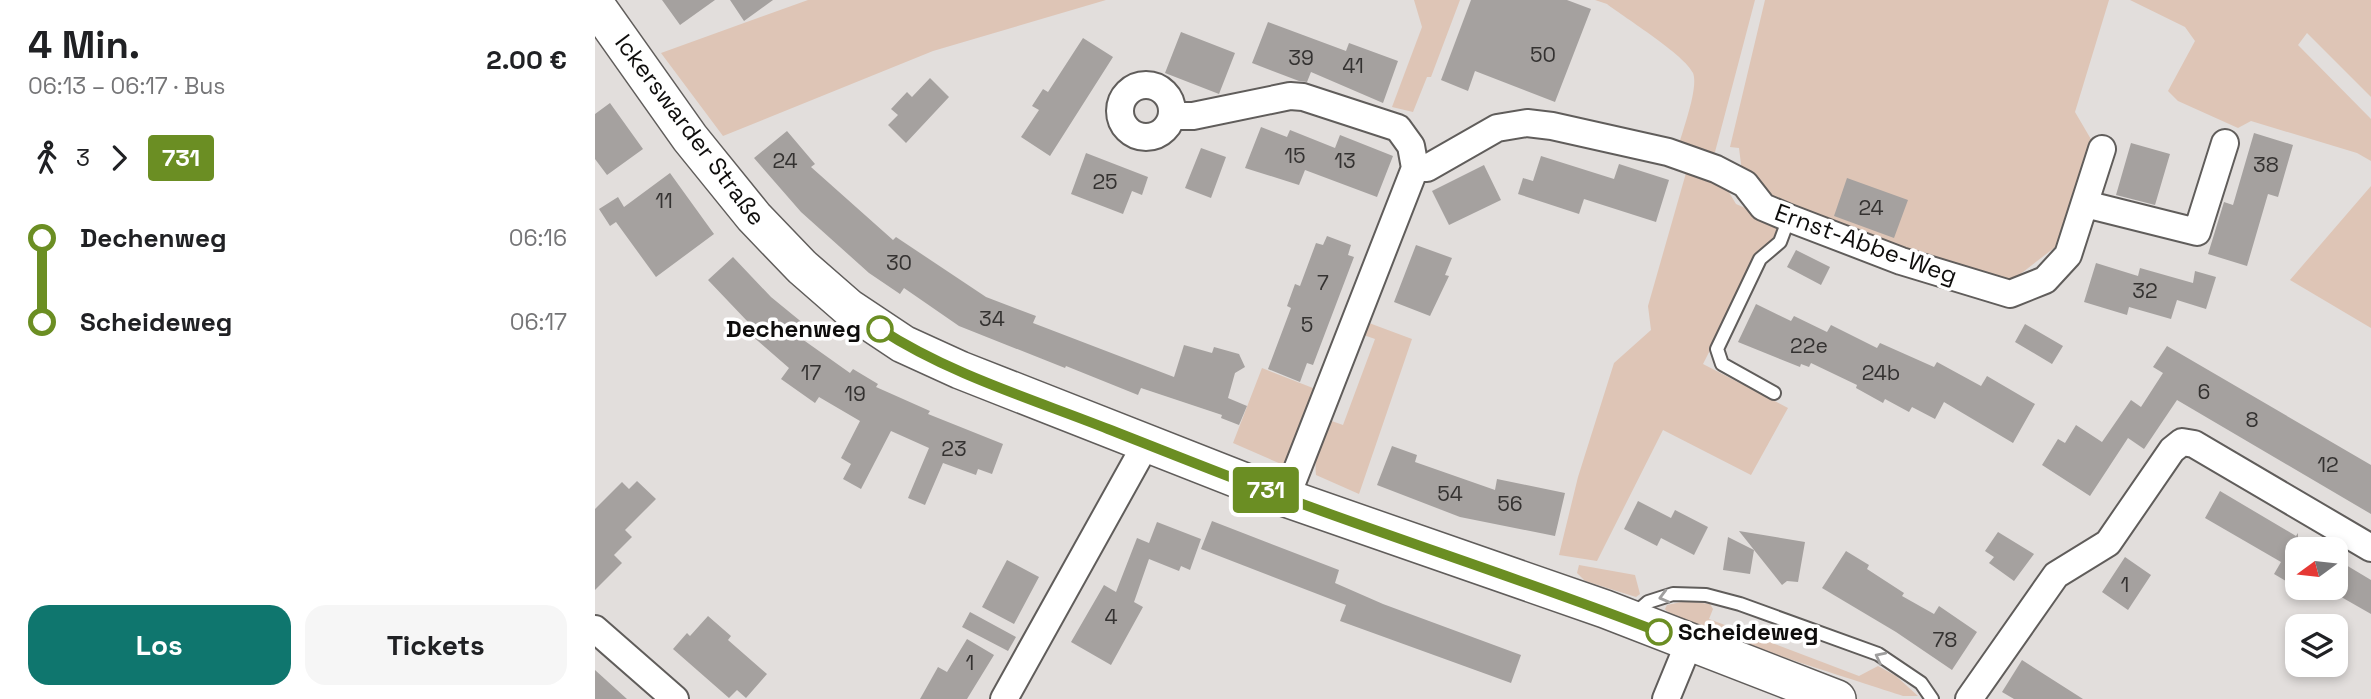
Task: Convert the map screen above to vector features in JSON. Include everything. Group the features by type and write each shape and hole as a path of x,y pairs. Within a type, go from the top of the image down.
{"main road":[{"name":"Ickerswarder Straße","path":"595,4 690,138 754,217 802,267 849,308 914,349 1286,498 1629,620 1837,699"}],"street":[{"path":"1172,116 1193,116 1290,96 1303,97 1398,128 1411,146 1415,168 1286,498"},
{"name":"Ernst-Abbe-Weg","path":"1415,168 1426,168 1497,128 1527,123 1668,152 1718,163 1745,184 1763,207 1789,218 1901,261 2010,294 2045,280 2068,255 2102,149"},
{"path":"2085,204 2197,232 2225,143"},
{"path":"1969,699 2056,575 2108,543 2172,450 2182,442 2194,444 2371,548"},
{"path":"1004,699 1146,443"},
{"path":"595,629 675,699"},
{"path":"1666,699 1689,643"}],"lane":[{"path":"1774,393 1722,365 1717,349 1760,259 1780,242 1789,218"},
{"path":"1629,620 1637,610 1660,597 1706,595 1741,604 1878,654 1921,683 1932,699"}],"shaded area":[{"path":"808,0 1106,0 933,51 723,136 661,53"},
{"path":"1414,0 1460,0 1431,77 1427,77 1413,112 1392,107 1422,27"},
{"path":"1595,0 1755,0 1715,152 1710,157 1678,148 1694,89 1693,73 1688,65 1640,27 1607,4"},
{"path":"1765,0 2109,0 2075,112 2092,141 2063,241 2001,289 1764,204 1743,180 1739,148 1730,147"},
{"path":"2130,0 2371,0 2371,97 2307,33 2298,45 2371,119 2371,161 2357,153 2251,121 2238,128 2178,101 2168,91 2195,41 2185,27"},
{"path":"1686,173 1724,184 1736,204 1782,224 1775,242 1754,264 1703,364 1788,408 1751,475 1663,430 1597,561 1559,555 1578,477 1614,363 1651,330 1648,306"},
{"path":"2371,186 2371,328 2290,280"},
{"path":"1361,320 1412,339 1359,494 1316,475 1316,460 1326,419 1343,425 1375,339 1358,333"},
{"path":"1262,368 1318,390 1289,462 1281,464 1233,443"},
{"path":"1579,565 1635,575 1640,594 1636,597 1585,581 1577,573"},
{"path":"1686,601 1710,604 1713,609 1709,619 1859,676 1878,666 1896,676 1918,696 1903,696 1775,654 1701,628 1665,609 1667,605"}],"building":[{"path":"662,0 715,0 680,25"},
{"path":"730,0 773,0 744,21"},
{"path":"1471,0 1567,0 1591,9 1555,102 1475,71 1468,91 1441,80"},
{"path":"1268,22 1346,51 1349,43 1398,61 1383,103 1311,72 1307,82 1299,81 1252,63"},
{"path":"1181,32 1235,53 1219,94 1165,73"},
{"path":"1083,38 1113,57 1050,156 1021,137 1039,110 1032,106 1043,89 1048,92"},
{"path":"930,78 949,97 906,143 888,125 898,115 891,109 907,92 912,97"},
{"path":"610,103 643,149 607,175 595,159 595,114"},
{"path":"1261,127 1287,137 1290,130 1335,148 1340,135 1393,156 1377,197 1305,170 1299,185 1245,168"},
{"path":"787,131 815,164 811,167 893,240 896,237 986,297 1036,316 1033,323 1174,377 1184,345 1212,353 1214,347 1239,354 1245,367 1235,373 1228,398 1247,406 1239,425 1221,418 1222,415 1141,388 1138,395 1066,366 1065,368 959,326 904,288 900,294 869,273 801,212 754,158"},
{"path":"2254,133 2293,145 2278,197 2268,194 2247,266 2208,254 2224,202 2233,205"},
{"path":"2131,143 2170,154 2155,205 2116,195"},
{"path":"1201,148 1226,157 1211,198 1185,188"},
{"path":"1086,153 1148,177 1142,195 1132,191 1123,214 1071,194"},
{"path":"1541,156 1614,179 1619,164 1669,180 1656,222 1584,199 1579,214 1518,194 1523,178 1533,181"},
{"path":"1484,165 1501,200 1449,225 1432,191"},
{"path":"670,173 714,234 656,277 616,222 610,226 599,209 618,197 624,207"},
{"path":"1847,178 1908,200 1894,238 1834,216"},
{"path":"1327,236 1351,245 1348,255 1354,257 1313,365 1307,363 1300,382 1268,369 1291,308 1287,306 1295,284 1300,286 1316,243 1323,245"},
{"path":"1416,245 1452,258 1445,275 1449,276 1430,316 1394,302"},
{"path":"1796,250 1830,267 1821,285 1787,267"},
{"path":"733,257 771,297 804,324 795,334 850,373 853,369 878,384 876,387 930,411 928,414 1003,444 992,474 978,469 976,475 943,463 925,505 908,498 929,448 891,431 861,489 843,479 851,464 841,458 860,421 819,397 815,403 781,379 789,368 743,328 748,322 708,280"},
{"path":"2096,263 2138,276 2140,268 2193,283 2195,271 2216,277 2206,309 2177,300 2171,319 2129,307 2127,315 2084,302"},
{"path":"1756,304 1791,321 1794,316 1827,332 1831,325 1877,348 1880,343 1934,367 1937,362 1981,386 1987,376 2035,404 2013,443 1944,402 1935,419 1912,407 1909,412 1885,399 1883,403 1856,388 1857,385 1811,363 1809,367 1801,364 1800,367 1738,342"},
{"path":"2025,324 2063,346 2052,364 2015,342"},
{"path":"2167,346 2371,465 2371,514 2177,400 2144,449 2128,438 2090,496 2042,465 2058,439 2065,443 2076,425 2102,442 2131,400 2141,407 2163,373 2153,367"},
{"path":"1392,446 1417,455 1415,462 1495,490 1497,479 1565,493 1555,536 1460,517 1377,485"},
{"path":"637,481 656,499 625,530 632,537 614,555 622,563 595,590 595,509 622,482 629,489"},
{"path":"2220,491 2296,536 2298,533 2298,537 2285,537 2285,580 2274,574 2281,562 2205,518"},
{"path":"1638,501 1671,518 1675,510 1708,527 1694,555 1661,538 1657,546 1624,529"},
{"path":"1212,521 1339,570 1335,583 1383,604 1521,655 1511,683 1340,621 1346,605 1201,549"},
{"path":"1157,522 1201,539 1190,570 1181,566 1179,571 1149,559 1134,602 1143,607 1111,665 1071,642 1104,585 1116,592 1137,538 1149,543"},
{"path":"1739,531 1805,542 1798,582 1787,581 1782,585"},
{"path":"1998,532 2034,554 2014,581 1989,563 1994,557 1985,551"},
{"path":"1728,537 1754,550 1750,574 1723,570"},
{"path":"1846,551 1869,565 1867,569 1904,593 1902,596 1934,614 1939,606 1977,632 1952,670 1896,632 1822,588"},
{"path":"2125,557 2151,575 2128,610 2102,592"},
{"path":"1007,560 1039,577 1014,624 982,607"},
{"path":"2349,567 2371,580 2371,614 2346,600 2349,600"},
{"path":"970,612 1016,637 1008,651 962,627"},
{"path":"708,616 731,636 728,640 767,674 746,698 737,690 729,698 673,649 687,633 690,636"},
{"path":"967,639 994,655 967,699 920,699 938,667 947,672"},
{"path":"2022,660 2083,699 2014,699 2002,692"},
{"path":"595,670 627,699 595,699"}],"bus line":[{"name":"731","path":"880,329 903,344 960,370 1081,419 1286,498 1605,609 1659,632"}],"place":[{"name":"Dechenweg","path":"880,329"},
{"name":"Scheideweg","path":"1659,632"}]}
